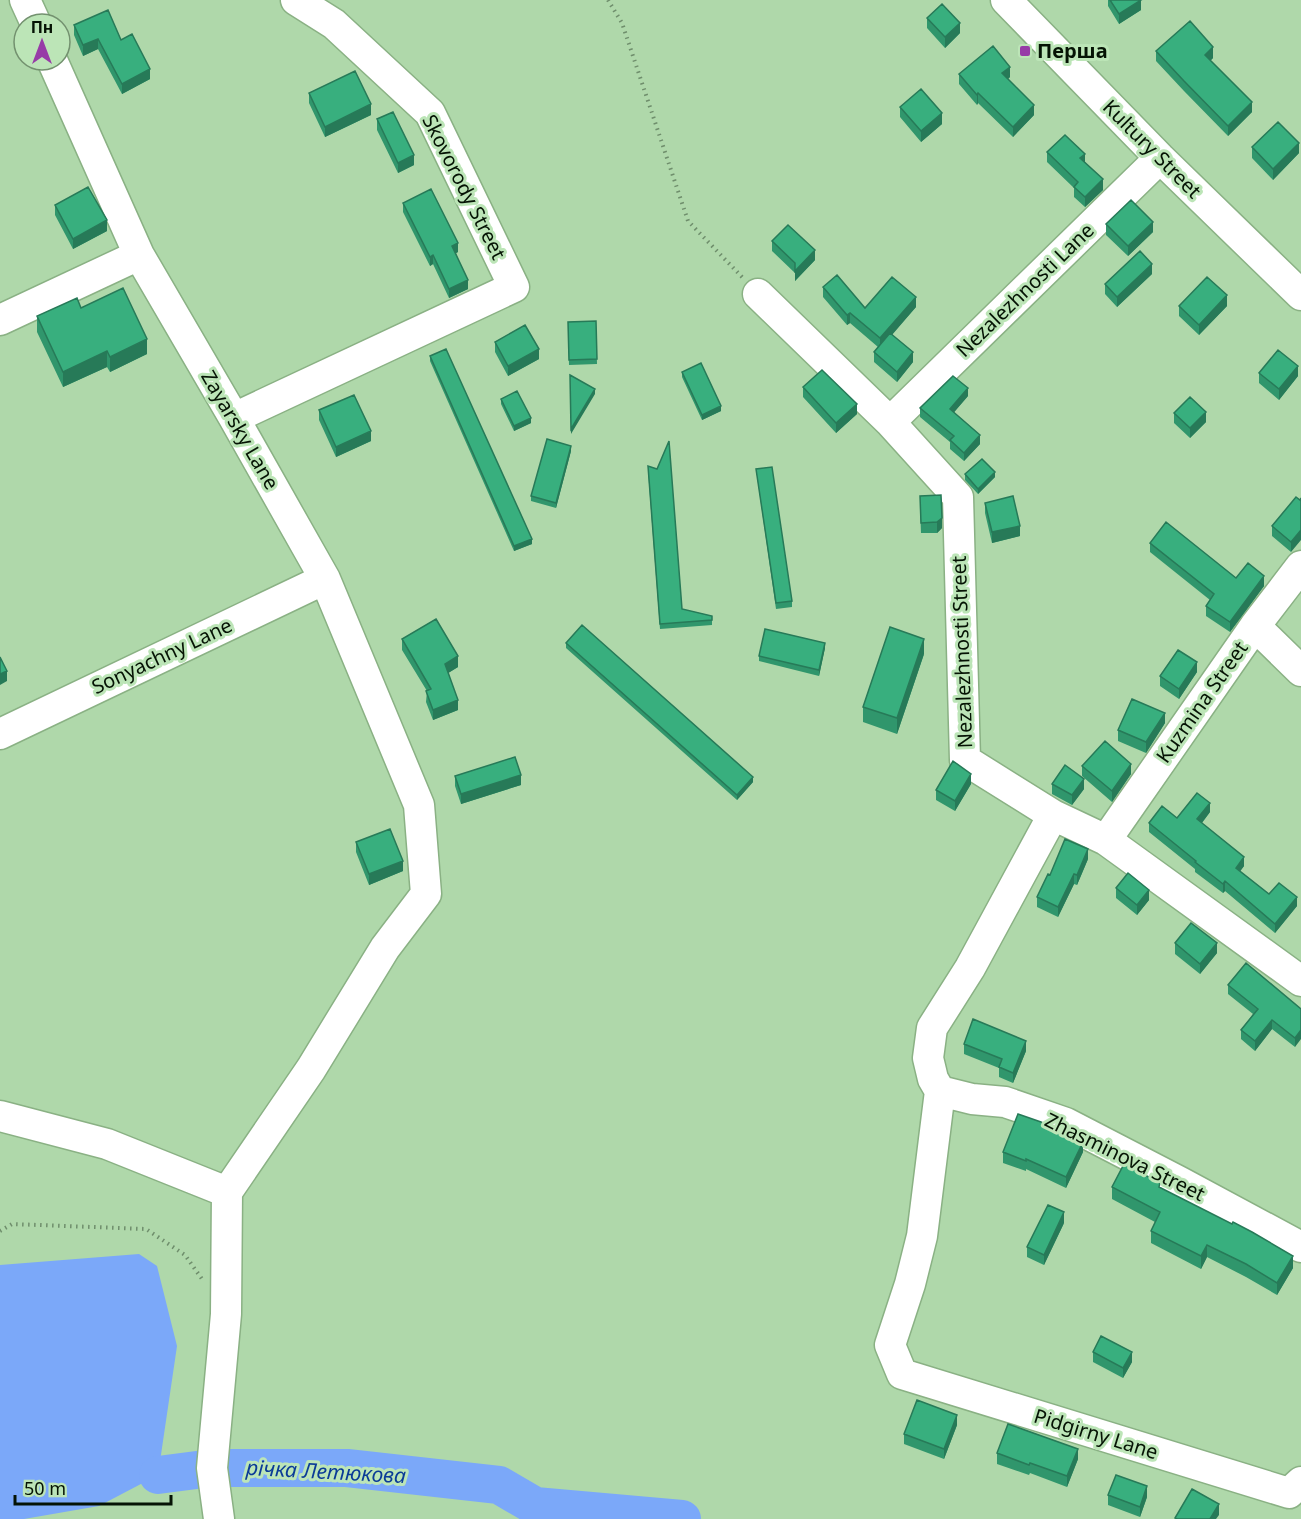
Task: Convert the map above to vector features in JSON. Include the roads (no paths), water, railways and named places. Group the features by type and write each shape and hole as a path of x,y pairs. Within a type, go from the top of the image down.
{"street":[{"name":"Skovorody Street","path":"234,418 514,287 430,113 334,24 296,0"},
{"name":"Kultury Street","path":"1006,0 1160,158 1301,295"},
{"name":"Zayarsky Lane","path":"57,72 139,255 325,579 419,805 426,894 385,948 311,1069 227,1192"},
{"name":"Nezalezhnosti Lane","path":"890,422 1160,158"},
{"path":"0,320 139,255"},
{"name":"Nezalezhnosti Street","path":"758,294 890,422 958,497 965,760 1053,816 1106,840 1301,981"},
{"name":"Kuzmina Street","path":"1106,840 1255,626 1301,566"},
{"name":"Sonyachny Lane","path":"0,734 325,579"},
{"path":"1255,626 1301,671"},
{"path":"940,1091 933,1079 928,1058 932,1028 970,968 1053,816"},
{"name":"Zhasminova Street","path":"940,1091 972,1099 1005,1102 1066,1123 1301,1247"},
{"name":"Pidgirny Lane","path":"940,1091 922,1236 910,1284 890,1345 902,1374 1295,1488"},
{"path":"0,1116 107,1144 227,1192 226,1314 212,1468 219,1519"}],"water":[{"path":"139,1254 157,1266 177,1346 158,1475 99,1506 24,1519 0,1519 0,1265"}],"waterway":[{"name":"річка Летюкова","path":"158,1475 212,1468 347,1468 499,1485 535,1506 682,1519"}],"place":[{"name":"Перша","path":"1025,51"}]}
